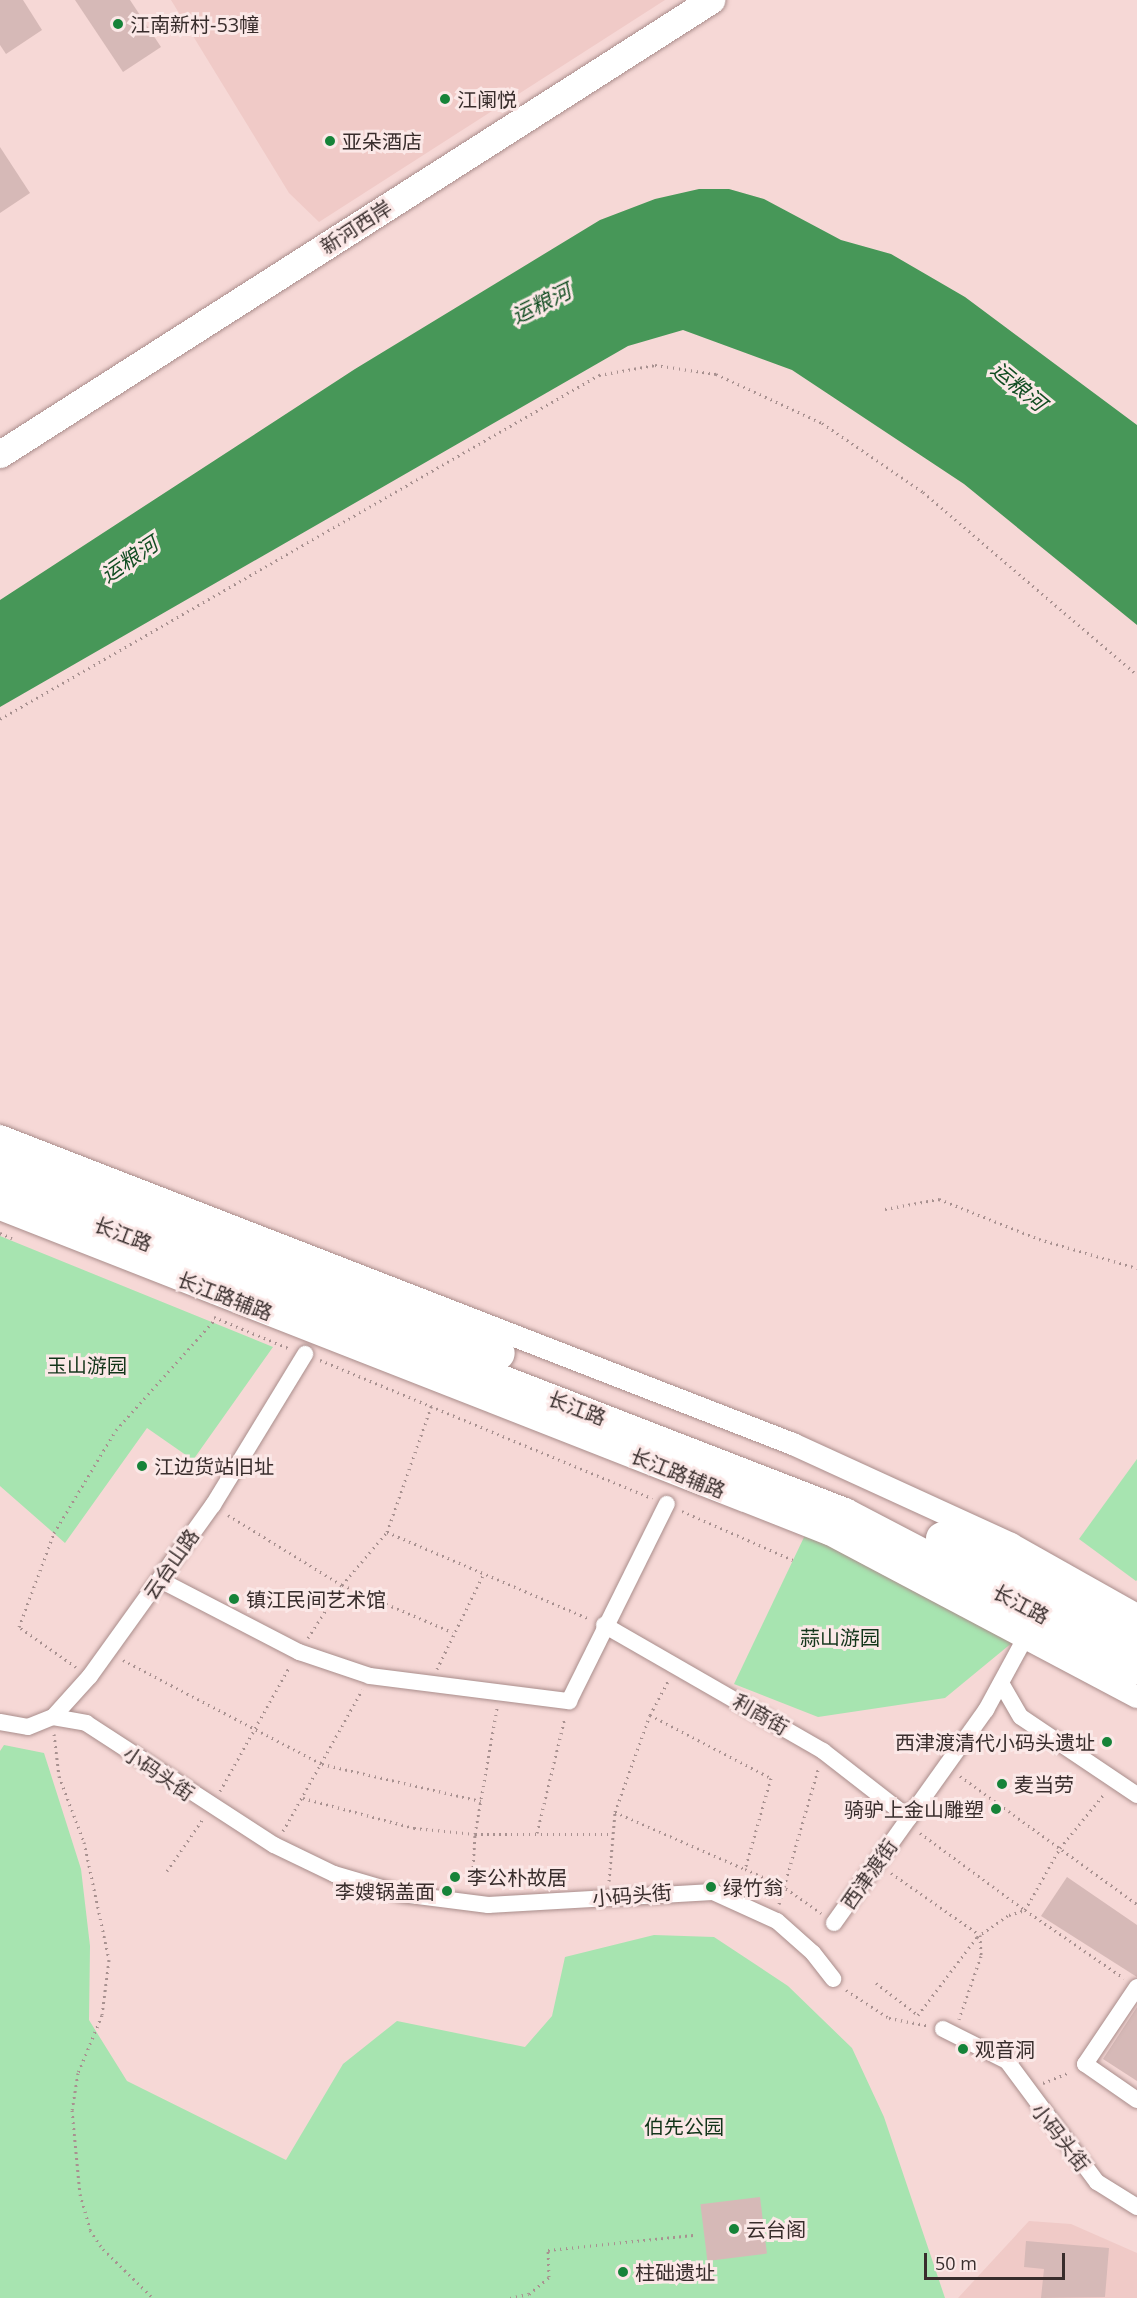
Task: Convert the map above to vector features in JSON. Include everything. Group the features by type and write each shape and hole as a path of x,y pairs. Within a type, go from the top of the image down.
{"main road":[{"name":"长江路","path":"0,1162 311,1279 787,1470 1027,1578 1137,1639"},
{"name":"长江路","path":"0,1187 802,1497 1032,1624 1137,1667"}],"street":[{"name":"新河西岸","path":"0,454 711,0"},
{"path":"0,1136 793,1444 1011,1544 1137,1615"},
{"name":"长江路辅路","path":"0,1209 829,1534 1032,1624 1137,1697"},
{"name":"云台山路","path":"0,1722 28,1727 53,1717 90,1676 213,1505 305,1354"},
{"path":"160,1580 299,1652 370,1676 429,1687 499,1691 569,1701 604,1625 667,1504"},
{"name":"西津渡街","path":"834,1923 946,1766 1001,1683 1032,1624"},
{"name":"利商街","path":"604,1625 824,1751 909,1818"},
{"path":"1001,1683 1021,1717 1137,1795"},
{"name":"小码头街","path":"53,1717 86,1723 274,1845 334,1874 402,1894 471,1902 713,1892 777,1921 813,1953 833,1979"},
{"path":"1137,1987 1085,2064 1137,2100"},
{"name":"小码头街","path":"950,2033 1007,2061 1097,2182 1137,2207"}],"path":[{"path":"0,719 598,375 655,365 716,374 822,423 923,492 1137,675"},
{"path":"885,1209 939,1199 1039,1239 1137,1268"},
{"path":"0,1233 20,1241"},
{"path":"205,1313 667,1504 793,1560"},
{"path":"90,1676 19,1627 54,1533 116,1430 216,1318"},
{"path":"213,1505 342,1585 452,1632"},
{"path":"387,1532 604,1625"},
{"path":"429,1687 452,1632 483,1575"},
{"path":"108,1652 322,1764 481,1801"},
{"path":"609,1895 611,1834 615,1812 650,1715 677,1665"},
{"path":"274,1845 303,1798 370,1676"},
{"path":"471,1902 475,1834 499,1691"},
{"path":"536,1834 569,1701"},
{"path":"650,1715 771,1778 745,1869"},
{"path":"53,1717 59,1776 84,1842 109,1960 102,2015 78,2073 72,2110 80,2194 90,2230 103,2249 153,2298"},
{"path":"781,1884 824,1751"},
{"path":"946,1766 1137,1904"},
{"path":"876,1983 918,2015 980,1935 1025,1910 1060,1848 1114,1780"},
{"path":"303,1798 414,1828 475,1834 611,1834"},
{"path":"615,1812 781,1884 834,1923"},
{"path":"909,1818 912,1827 1025,1910 1137,1987"},
{"path":"877,1863 980,1935"},
{"path":"833,1979 889,2018 950,2033 981,1956 980,1935"},
{"path":"1047,2082 1075,2070"},
{"path":"510,2298 530,2294 549,2277 548,2250 693,2235"}],"shaded area":[{"path":"171,0 665,0 319,222 289,193"},
{"path":"1029,2221 1071,2224 1137,2253 1137,2298 958,2298"}],"green space":[{"name":"玉山游园","path":"0,1236 273,1347 193,1460 147,1428 65,1543 0,1486"},
{"path":"1137,1459 1137,1580 1136,1581 1079,1539"},
{"name":"蒜山游园","path":"806,1533 1013,1642 945,1698 818,1717 734,1684"},
{"name":"伯先公园","path":"4,1745 44,1753 81,1869 90,1946 89,2020 127,2081 286,2160 343,2064 397,2021 525,2047 552,2016 565,1957 654,1935 714,1937 788,1986 852,2048 884,2117 945,2298 0,2298 0,1751"}],"water":[{"name":"运粮河","path":"699,189 729,189 764,199 841,240 891,254 965,297 1137,425 1137,625 964,484 792,370 683,330 628,346 0,707 0,600 355,369 600,220 655,199"}],"building":[{"path":"0,0 23,0 42,30 6,54 0,45"},
{"name":"江南新村-53幢","path":"75,0 130,0 161,47 123,72"},
{"path":"0,147 30,193 0,213"},
{"path":"1067,1877 1137,1925 1137,1977 1041,1916"},
{"path":"1137,2007 1137,2081 1103,2059"},
{"name":"云台阁","path":"760,2197 767,2254 707,2261 700,2204"},
{"path":"1026,2241 1109,2248 1105,2297 1041,2298 1044,2269 1024,2267"}],"place":[{"name":"江南新村-53幢","path":"118,24"},
{"name":"江阑悦","path":"445,99"},
{"name":"亚朵酒店","path":"330,141"},
{"name":"江边货站旧址","path":"142,1466"},
{"name":"镇江民间艺术馆","path":"234,1599"},
{"name":"西津渡清代小码头遗址","path":"1107,1742"},
{"name":"麦当劳","path":"1002,1784"},
{"name":"骑驴上金山雕塑","path":"996,1809"},
{"name":"李公朴故居","path":"455,1877"},
{"name":"绿竹翁","path":"711,1887"},
{"name":"李嫂锅盖面","path":"447,1891"},
{"name":"观音洞","path":"963,2049"},
{"name":"云台阁","path":"734,2229"},
{"name":"柱础遗址","path":"623,2272"}]}
